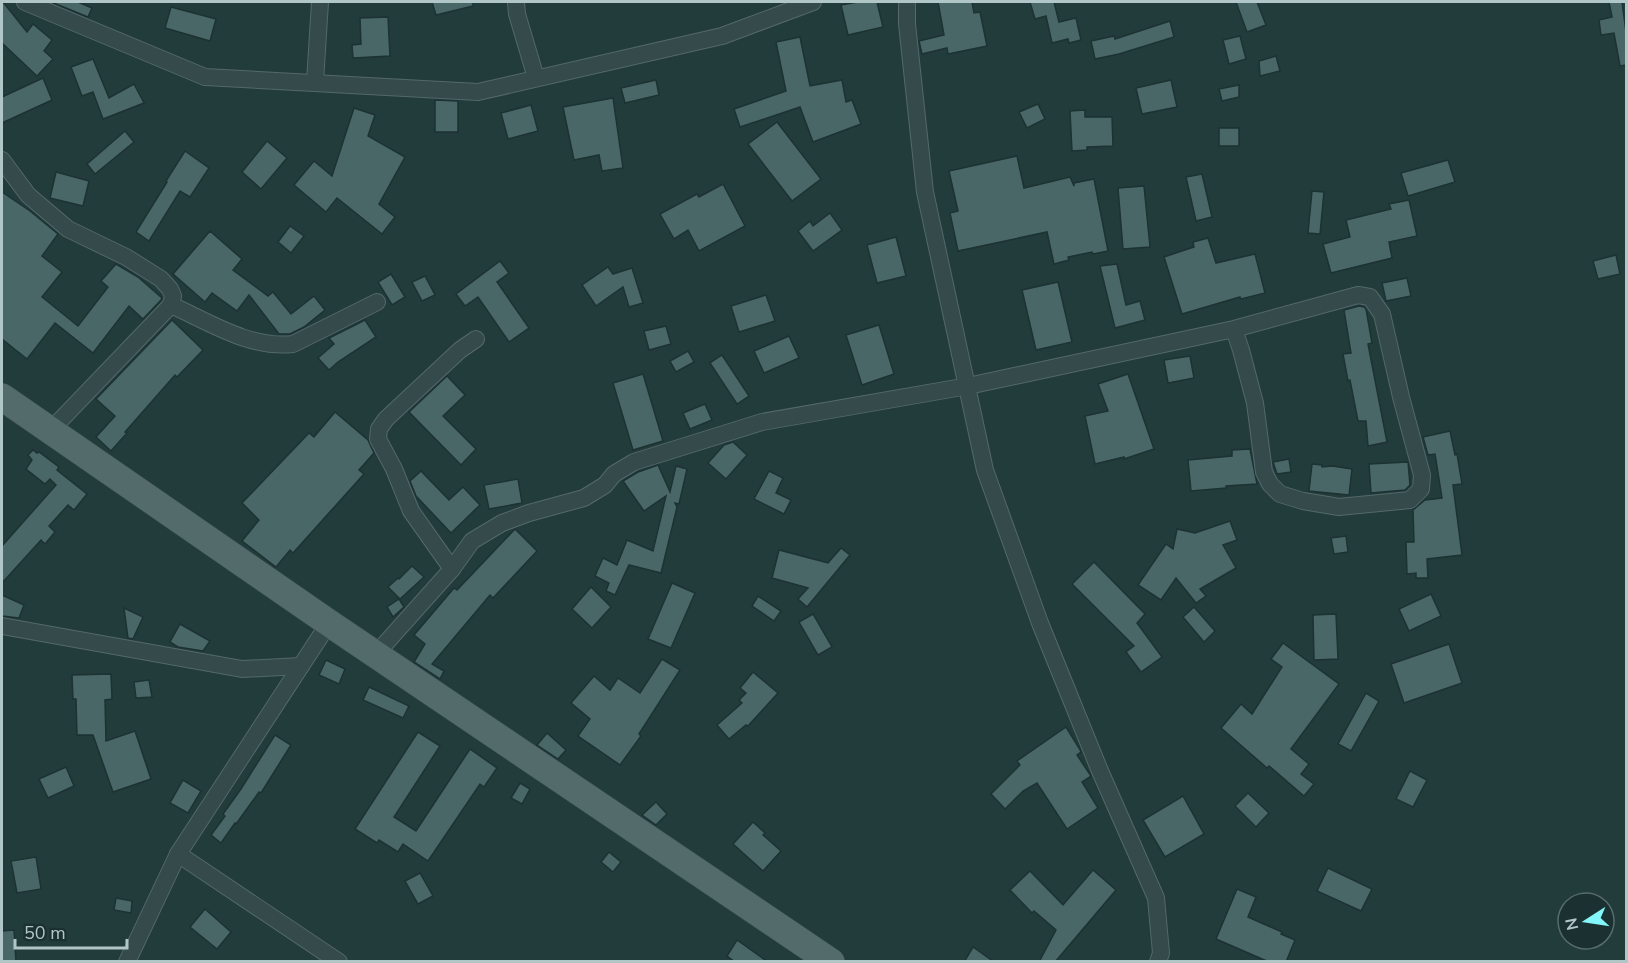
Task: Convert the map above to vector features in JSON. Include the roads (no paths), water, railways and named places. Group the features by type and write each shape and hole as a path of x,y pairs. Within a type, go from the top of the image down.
{"main road":[{"path":"2,397 329,623 831,962"}],"street":[{"path":"25,2 205,76 478,92 722,36 813,2"},
{"path":"315,82 320,2"},
{"path":"516,2 517,14 536,78"},
{"path":"907,2 907,24 925,192 985,470 1040,623 1100,771 1156,898 1161,953 1158,962"},
{"path":"2,160 28,195 68,229 126,256 161,279 170,289 173,297 171,305 50,431"},
{"path":"376,654 452,569 472,541 502,522 584,498 605,485 614,474 634,462 762,422 968,386 1234,329 1358,295 1370,297 1382,314 1422,475 1421,489 1410,500 1340,507 1303,501 1280,494 1270,484 1264,472 1255,403 1234,329"},
{"path":"171,305 226,330 262,343 283,345 293,344 377,302"},
{"path":"452,569 411,512 394,469 378,439 379,429 386,419 444,364 476,339"},
{"path":"127,962 178,854 329,623"},
{"path":"2,626 242,669 301,666"},
{"path":"178,854 339,962"}]}
